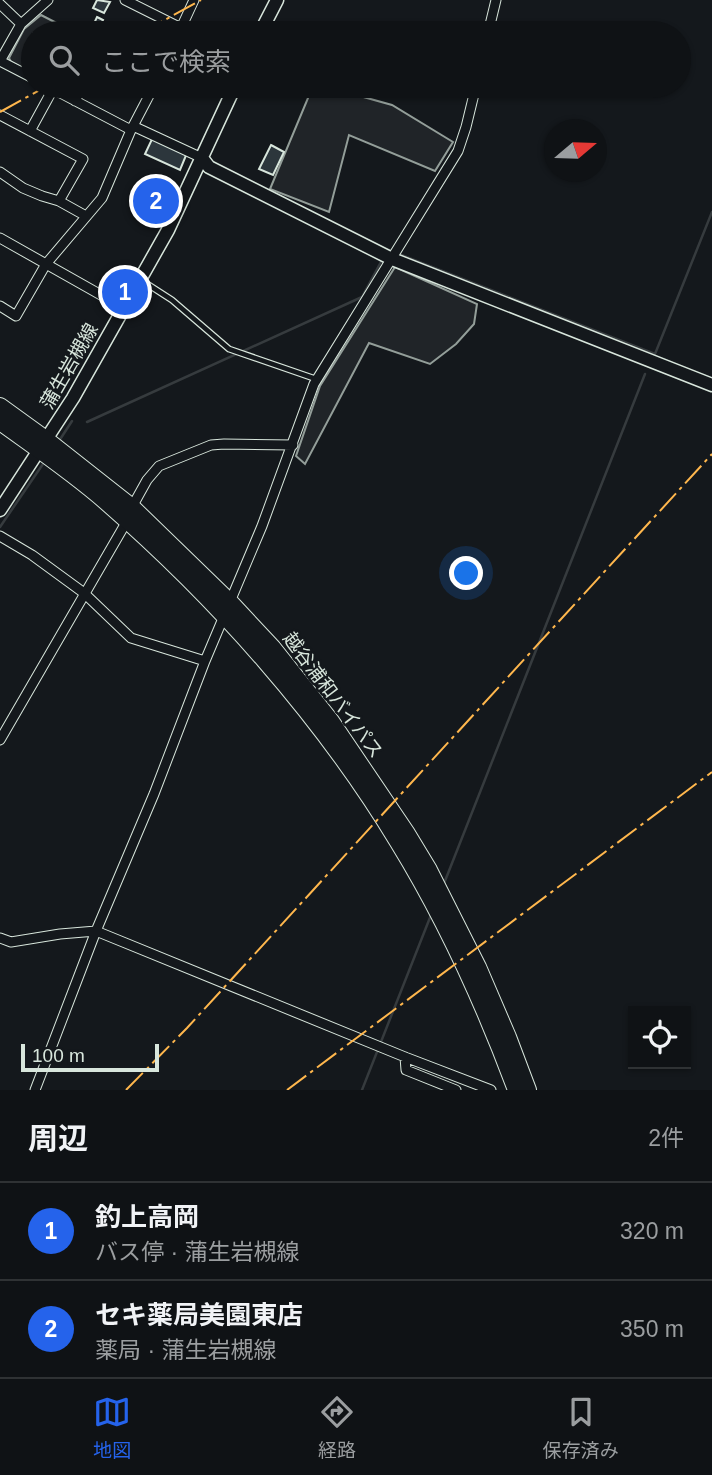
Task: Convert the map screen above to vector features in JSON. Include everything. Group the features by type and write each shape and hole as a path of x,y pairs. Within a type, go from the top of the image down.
{"highway":[{"name":"越谷浦和バイパス","path":"0,406 106,502 129,514 177,568 273,648 331,721 429,870 478,967 528,1090"},
{"name":"越谷浦和バイパス","path":"0,422 43,445"},
{"name":"越谷浦和バイパス","path":"228,610 357,779 398,842 458,952 498,1041 516,1090"}],"street":[{"path":"24,21 48,0"},
{"path":"125,0 163,21"},
{"path":"184,21 194,0"},
{"path":"266,21 277,0"},
{"path":"491,21 496,0"},
{"path":"0,4 21,24 0,61 21,72"},
{"path":"30,131 45,98"},
{"path":"70,98 202,159 209,167 393,259 712,385"},
{"path":"0,306 16,316 46,264 102,198 147,98"},
{"name":"蒲生岩槻線","path":"0,510 73,398 124,308 181,205 230,98"},
{"path":"35,1090 96,931 228,610 317,379 458,151 473,98"},
{"path":"0,116 83,159 59,201"},
{"path":"0,172 23,188 59,201 86,216"},
{"path":"0,238 124,308"},
{"path":"0,740 147,480 159,466 211,445 293,445"},
{"path":"0,536 32,555 84,593 131,638 205,661"},
{"path":"0,938 11,942 96,931 491,1090"},
{"path":"405,1057 406,1070 456,1090"}],"lane":[{"path":"140,279 172,300 229,349 317,379"}],"shaded area":[{"path":"41,15 53,21 34,21"},
{"path":"21,35 21,67 9,58"},
{"path":"308,98 367,98 392,105 453,142 435,171 349,135 329,212 270,189"},
{"path":"395,267 477,304 474,324 456,344 430,364 369,343 305,464 296,456 320,386"}],"building":[{"path":"97,0 110,2 104,13 93,8"},
{"path":"153,137 187,153 180,170 145,154"},
{"path":"271,145 284,152 273,175 259,169"},
{"path":"147,194 164,201 161,209 144,203"}],"waterway":[{"path":"399,254 655,354 712,212"},
{"path":"87,422 362,297 382,260"},
{"path":"443,886 645,374"},
{"path":"59,441 72,421"},
{"path":"0,527 45,461"},
{"path":"362,1090 431,915"}],"power":[{"path":"163,21 201,0"},
{"path":"0,112 25,98"},
{"path":"126,1090 187,1028 712,454"},
{"path":"287,1090 712,772"}],"place":[{"name":"セキ薬局美園東店","path":"156,201"},
{"name":"釣上高岡","path":"125,292"}]}
